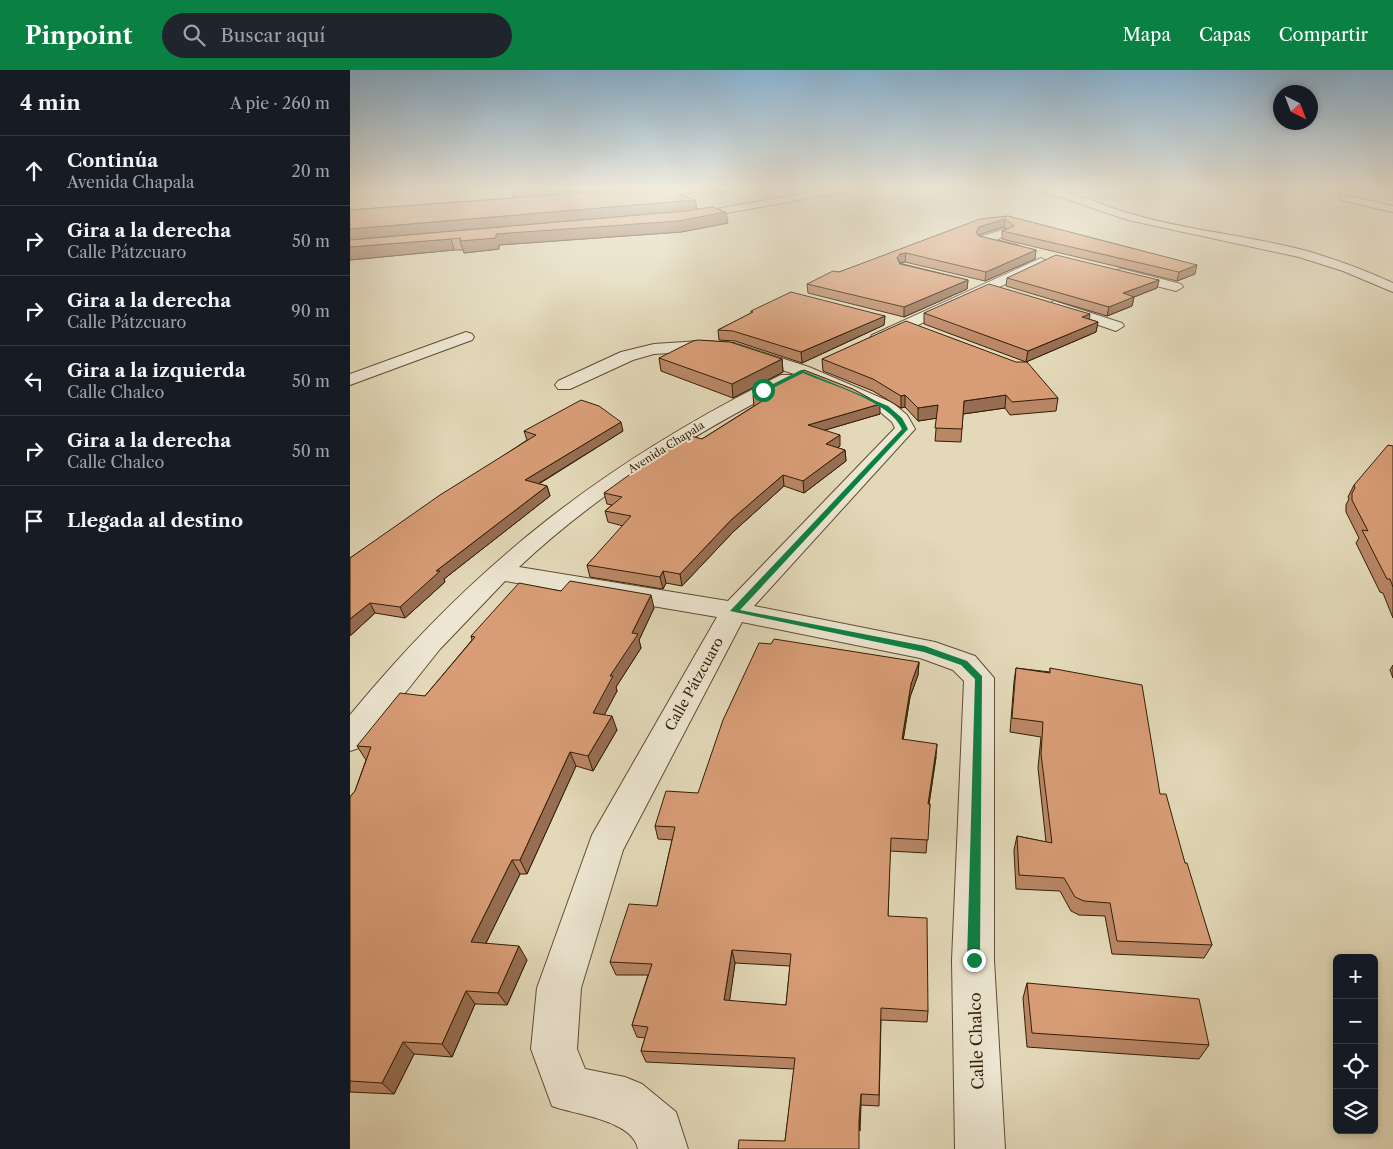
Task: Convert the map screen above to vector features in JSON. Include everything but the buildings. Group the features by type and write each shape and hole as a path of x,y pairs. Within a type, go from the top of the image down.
{"street":[{"path":"864,344 916,328 996,289 1038,253 983,240 992,237"},
{"path":"1223,237 1302,254 1348,268 1393,288"},
{"path":"1106,269 1176,287"},
{"path":"962,281 996,289"},
{"path":"1042,302 1116,326"},
{"path":"878,318 916,328"},
{"path":"350,380 466,337"},
{"name":"Calle Pátzcuaro","path":"564,385 628,356 654,349 700,346 734,348 803,371 886,407 900,419 905,429 734,611 605,847 559,988 554,1050 569,1089 625,1101 659,1129 663,1149"},
{"name":"Avenida Chapala","path":"350,738 393,682 500,572 582,503 647,457 711,419 803,371 829,360"},
{"name":"Calle Chalco","path":"500,572 734,611 925,649 964,663 979,678 974,960 980,1149"}],"route":[{"path":"763,390 803,371 886,407 900,419 905,429 734,611 925,649 964,663 979,678 974,960"}]}
